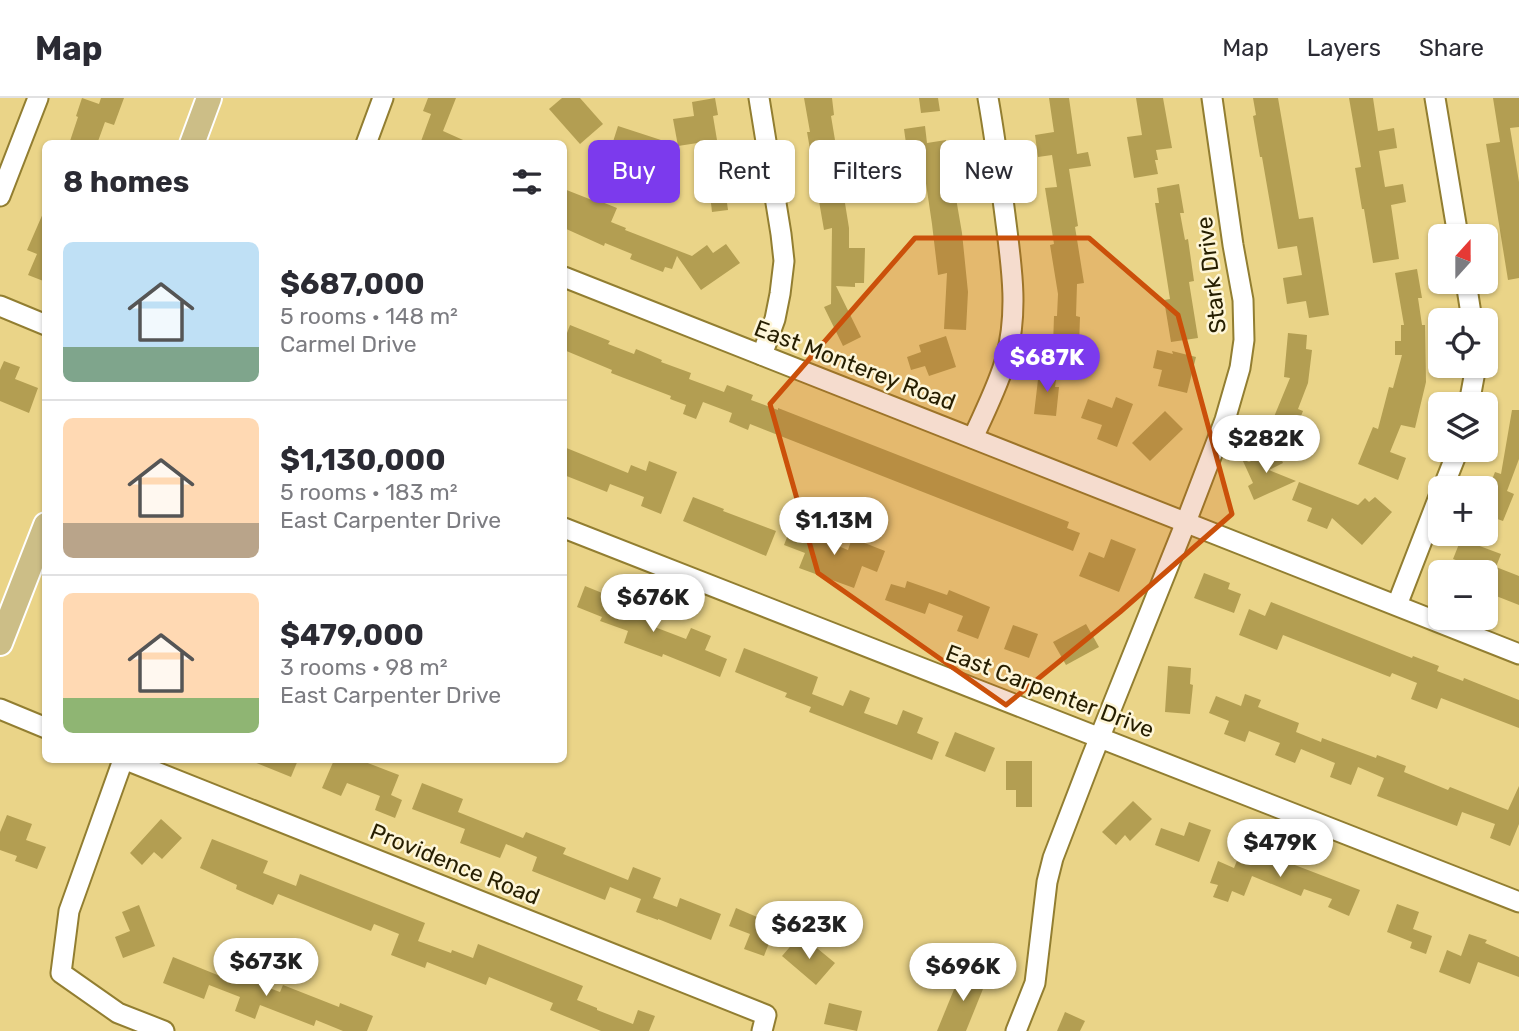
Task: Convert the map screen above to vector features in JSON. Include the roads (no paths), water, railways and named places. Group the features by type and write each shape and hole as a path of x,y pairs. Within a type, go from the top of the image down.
{"main road":[{"path":"193,140 209,98"},
{"path":"0,643 42,535"}],"street":[{"path":"0,196 38,98"},
{"path":"367,140 383,98"},
{"path":"759,98 784,261 775,319 762,355"},
{"path":"974,438 1006,360 1014,301 988,98"},
{"name":"Stark Drive","path":"1016,1031 1035,983 1047,882 1053,858 1186,522 1234,395 1240,368 1244,340 1243,300 1212,98"},
{"path":"1435,98 1456,224"},
{"name":"East Monterey Road","path":"567,278 1519,653"},
{"path":"0,306 42,323"},
{"path":"1397,605 1428,525"},
{"name":"East Carpenter Drive","path":"567,529 1519,902"},
{"path":"0,709 42,725"},
{"path":"123,763 69,911 61,973 118,1013 164,1031"},
{"name":"Providence Road","path":"131,763 764,1023"}]}
